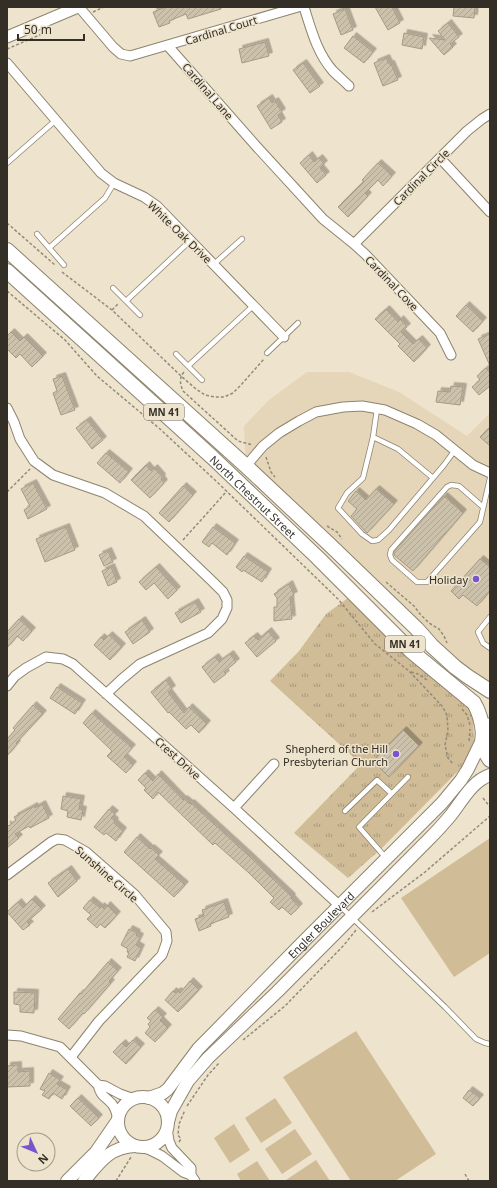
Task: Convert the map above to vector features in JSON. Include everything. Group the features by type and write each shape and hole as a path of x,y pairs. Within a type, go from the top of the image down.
{"main road":[{"name":"North Chestnut Street","path":"7,250 246,466 335,550 432,646 467,676 490,691"},
{"name":"North Chestnut Street","path":"7,271 212,457 317,557 412,651 474,703 478,709 482,723 483,737"},
{"path":"483,737 484,727 490,717"},
{"name":"MN 41","path":"483,737 486,754 490,760"},
{"name":"Engler Boulevard","path":"149,1098 163,1093 168,1089 198,1049 442,803 468,769 483,737"},
{"name":"Engler Boulevard","path":"167,1125 171,1111 188,1081 208,1058 334,935 355,922 450,817 477,782 490,775"},
{"path":"67,1181 96,1152 118,1120 125,1104 134,1099 144,1097 158,1102 167,1116 167,1125 162,1138 158,1142 136,1152 125,1147 109,1154 99,1162 84,1181"},
{"path":"118,1120 119,1131 136,1152"}],"street":[{"path":"7,37 78,7 121,54 126,56 135,56 168,46"},
{"name":"Cardinal Court","path":"168,46 298,7"},
{"path":"304,7 310,28 322,54 333,70 349,86"},
{"name":"Cardinal Lane","path":"168,46 257,148 323,219"},
{"name":"White Oak Drive","path":"7,63 102,173 114,183 144,197 157,206 284,337"},
{"name":"Cardinal Circle","path":"354,244 467,131 490,114"},
{"path":"440,158 490,212"},
{"name":"Cardinal Cove","path":"323,219 354,244 440,333 451,355"},
{"path":"246,466 259,451 279,434 316,412 343,407 362,406 385,410 417,424 436,435 473,465 490,473"},
{"path":"7,408 23,445 34,461 53,475 105,492 144,516 223,592 227,600 227,608 222,619 208,633 140,664 106,694"},
{"name":"Crest Drive","path":"7,686 15,676 46,657 63,659 73,664 234,808 340,906"},
{"path":"234,808 274,764"},
{"name":"Sunshine Circle","path":"7,875 51,842 57,839 65,840 86,852 135,895 166,932 167,941 162,955 100,1021 70,1057"},
{"path":"7,1035 21,1036 60,1047 98,1085 100,1092 116,1110 118,1120"},
{"path":"98,1085 105,1086 134,1099"},
{"path":"167,1125 169,1141 172,1147 191,1168 193,1178"},
{"path":"136,1152 150,1150 162,1156 193,1178"}],"lane":[{"path":"7,163 56,120"},
{"path":"50,248 105,198 114,183"},
{"path":"38,234 64,265"},
{"path":"214,264 242,239"},
{"path":"126,301 191,240"},
{"path":"113,288 140,315"},
{"path":"188,366 253,306"},
{"path":"267,353 298,323"},
{"path":"176,354 202,380"},
{"path":"377,409 373,437 363,478 347,493 338,508 362,534 372,541 378,540 389,530 455,450"},
{"path":"373,437 398,449 433,478"},
{"path":"483,507 459,486 451,485 446,487 391,550 390,555 392,560 417,582 427,582 480,522 490,478"},
{"path":"490,617 478,632 483,643 490,648"},
{"path":"387,859 359,827 408,777"},
{"path":"345,811 377,780 391,793"},
{"path":"340,906 445,1007 476,1039 490,1044"}],"path":[{"path":"7,222 56,267"},
{"path":"62,272 112,310 181,376 205,395 224,397 233,393 264,359 267,353"},
{"path":"7,291 65,340 97,376 160,429 227,491 338,599 375,644 409,671 442,706 447,715 448,731 445,745 448,758 453,764"},
{"path":"112,310 120,303 126,301"},
{"path":"188,366 181,376 180,384 183,391 238,441 253,445 267,458 272,472 278,480"},
{"path":"7,492 36,462"},
{"path":"176,547 227,491"},
{"path":"326,525 337,532 345,545"},
{"path":"385,581 414,606 429,623 439,629 448,646"},
{"path":"409,671 418,674 428,681"},
{"path":"461,707 466,715 470,728 470,739 468,744"},
{"path":"483,798 490,807"},
{"path":"371,913 424,872 490,816"},
{"path":"238,1044 285,1006 344,945 355,922"},
{"path":"334,935 344,945"},
{"path":"172,1147 181,1139 178,1135 179,1124 185,1108 222,1059"},
{"path":"128,1157 136,1152"},
{"path":"116,1181 136,1152"},
{"path":"464,1174 469,1181"}],"shaded area":[{"path":"307,372 349,372 399,392 467,436 490,413 490,697 246,466 244,426 269,400"}],"green space":[{"path":"348,598 380,624 460,698 473,715 474,743 468,761 381,849 348,878 294,833 361,764 270,681 299,651 326,614"},
{"path":"490,838 490,953 454,977 401,898"},
{"path":"356,1031 436,1154 395,1181 351,1181 283,1077"},
{"path":"275,1098 292,1123 261,1143 245,1118"},
{"path":"234,1124 250,1150 230,1163 214,1138"},
{"path":"295,1129 312,1154 282,1174 265,1149"},
{"path":"316,1160 330,1181 286,1181 286,1180"},
{"path":"257,1161 270,1181 241,1181 237,1174"}],"building":[{"path":"166,7 221,7 221,9 188,19 186,14 159,27 153,12"},
{"path":"375,7 392,7 400,23 388,30"},
{"path":"454,7 475,7 474,18 453,16"},
{"path":"345,9 353,30 341,35 333,14"},
{"path":"448,23 459,37 450,44 453,47 444,55 429,38 445,40 438,31"},
{"path":"404,33 424,37 422,49 402,45"},
{"path":"353,36 373,52 364,63 344,48"},
{"path":"265,42 269,56 242,63 239,49"},
{"path":"386,58 389,64 391,64 398,80 383,86 374,63"},
{"path":"303,63 320,86 310,93 293,70"},
{"path":"269,98 272,103 275,101 282,112 278,115 282,122 271,129 257,106"},
{"path":"309,155 314,162 319,158 324,164 320,168 326,175 317,183 300,163"},
{"path":"378,163 392,176 383,186 378,180 365,193 368,196 348,217 338,207 364,181 362,180"},
{"path":"466,305 483,321 473,332 456,316"},
{"path":"386,309 398,322 400,319 407,327 401,332 413,344 419,339 427,348 414,362 398,346 400,344 375,319"},
{"path":"11,332 20,341 24,337 43,356 32,367 20,354 16,358 7,349 7,336"},
{"path":"490,334 490,366 478,339"},
{"path":"486,368 490,373 490,386 479,395 472,387 480,380 477,376"},
{"path":"62,376 75,410 61,415 53,393 57,391 53,379"},
{"path":"451,386 463,387 460,405 436,402 438,391 450,392"},
{"path":"87,420 103,440 92,449 76,428"},
{"path":"490,427 490,446 480,437"},
{"path":"106,453 129,472 120,483 97,463"},
{"path":"146,465 151,471 154,468 162,477 161,479 164,483 150,498 131,480"},
{"path":"33,483 47,509 28,519 24,510 30,506 21,489"},
{"path":"183,486 193,495 169,522 159,513"},
{"path":"376,489 394,504 367,533 351,516 357,509 348,501 356,491 366,500"},
{"path":"444,496 463,513 413,571 394,555 394,552"},
{"path":"66,527 75,550 45,562 36,539"},
{"path":"213,527 235,543 227,555 212,543 209,547 202,542"},
{"path":"108,551 113,562 104,566 99,555"},
{"path":"244,556 268,572 262,582 243,570 242,572 236,567"},
{"name":"Holiday","path":"480,559 490,567 490,591 477,606 463,595 459,599 451,591"},
{"path":"111,567 117,582 108,586 102,571"},
{"path":"156,567 177,590 168,599 154,583 146,590 139,582"},
{"path":"289,584 294,595 290,597 292,619 274,621 274,607 277,607 277,598 274,594"},
{"path":"195,602 201,612 181,623 175,613"},
{"path":"19,619 32,631 23,641 17,636 7,648 7,632"},
{"path":"142,620 150,632 133,644 125,632"},
{"path":"268,631 276,641 257,657 245,643 254,636 258,640"},
{"path":"109,635 122,647 110,660 94,645 101,637 104,640"},
{"path":"230,654 236,662 224,672 226,674 214,683 202,667 215,657 219,662"},
{"path":"166,680 172,689 168,692 184,713 189,707 207,724 199,733 191,725 186,729 169,712 168,713 151,692"},
{"path":"57,687 82,703 75,714 50,698"},
{"path":"33,705 43,714 16,743 17,744 7,756 7,739 15,730 13,728"},
{"path":"92,713 132,748 124,757 133,765 126,773 107,756 112,751 83,723"},
{"name":"Shepherd of the Hill Presbyterian Church","path":"403,730 419,746 389,777 373,761"},
{"path":"145,773 153,781 158,774 183,800 184,799 190,804 191,803 250,857 292,897 291,898 299,907 291,915 282,907 279,910 270,902 274,898 249,873 215,843 213,845 158,792 153,799 144,790 146,788 138,780"},
{"path":"63,796 81,799 79,809 83,810 81,820 67,817 68,811 61,809"},
{"path":"42,804 49,818 30,828 29,826 15,834 19,838 7,848 7,824 9,826 16,820 14,817 34,806 35,808"},
{"path":"109,809 115,814 111,818 115,821 114,823 123,831 116,841 106,833 104,835 94,827"},
{"path":"137,837 159,855 155,859 185,885 174,897 124,852"},
{"path":"68,869 77,881 58,897 48,883"},
{"path":"32,899 42,909 27,922 30,925 23,930 7,912 18,902 23,908"},
{"path":"90,900 100,908 101,906 104,909 107,905 117,915 105,928 100,924 97,928 87,919 91,915 83,908"},
{"path":"224,902 229,917 210,924 211,926 199,931 195,919 204,916 202,910"},
{"path":"129,929 137,933 136,935 140,937 136,945 141,948 135,961 127,957 129,953 127,952 128,949 121,945"},
{"path":"108,962 118,971 109,981 111,983 69,1029 58,1019"},
{"path":"190,981 199,990 178,1012 165,1000 173,991 175,993 178,991 180,993"},
{"path":"14,992 35,993 34,1013 20,1012 20,1005 14,1004"},
{"path":"155,1010 163,1017 160,1020 168,1028 155,1042 145,1033 150,1027 148,1024 151,1021 147,1018"},
{"path":"133,1040 141,1047 126,1064 113,1052 122,1043 126,1047"},
{"path":"18,1065 18,1072 30,1071 30,1086 7,1087 7,1066"},
{"path":"49,1073 60,1080 57,1084 67,1090 62,1099 53,1093 49,1099 42,1095 45,1091 40,1089"},
{"path":"469,1090 480,1098 473,1106 463,1098"},
{"path":"78,1098 99,1118 91,1126 70,1106"}],"place":[{"name":"Holiday","path":"476,579"},
{"name":"Shepherd of the Hill Presbyterian Church","path":"396,754"}]}
